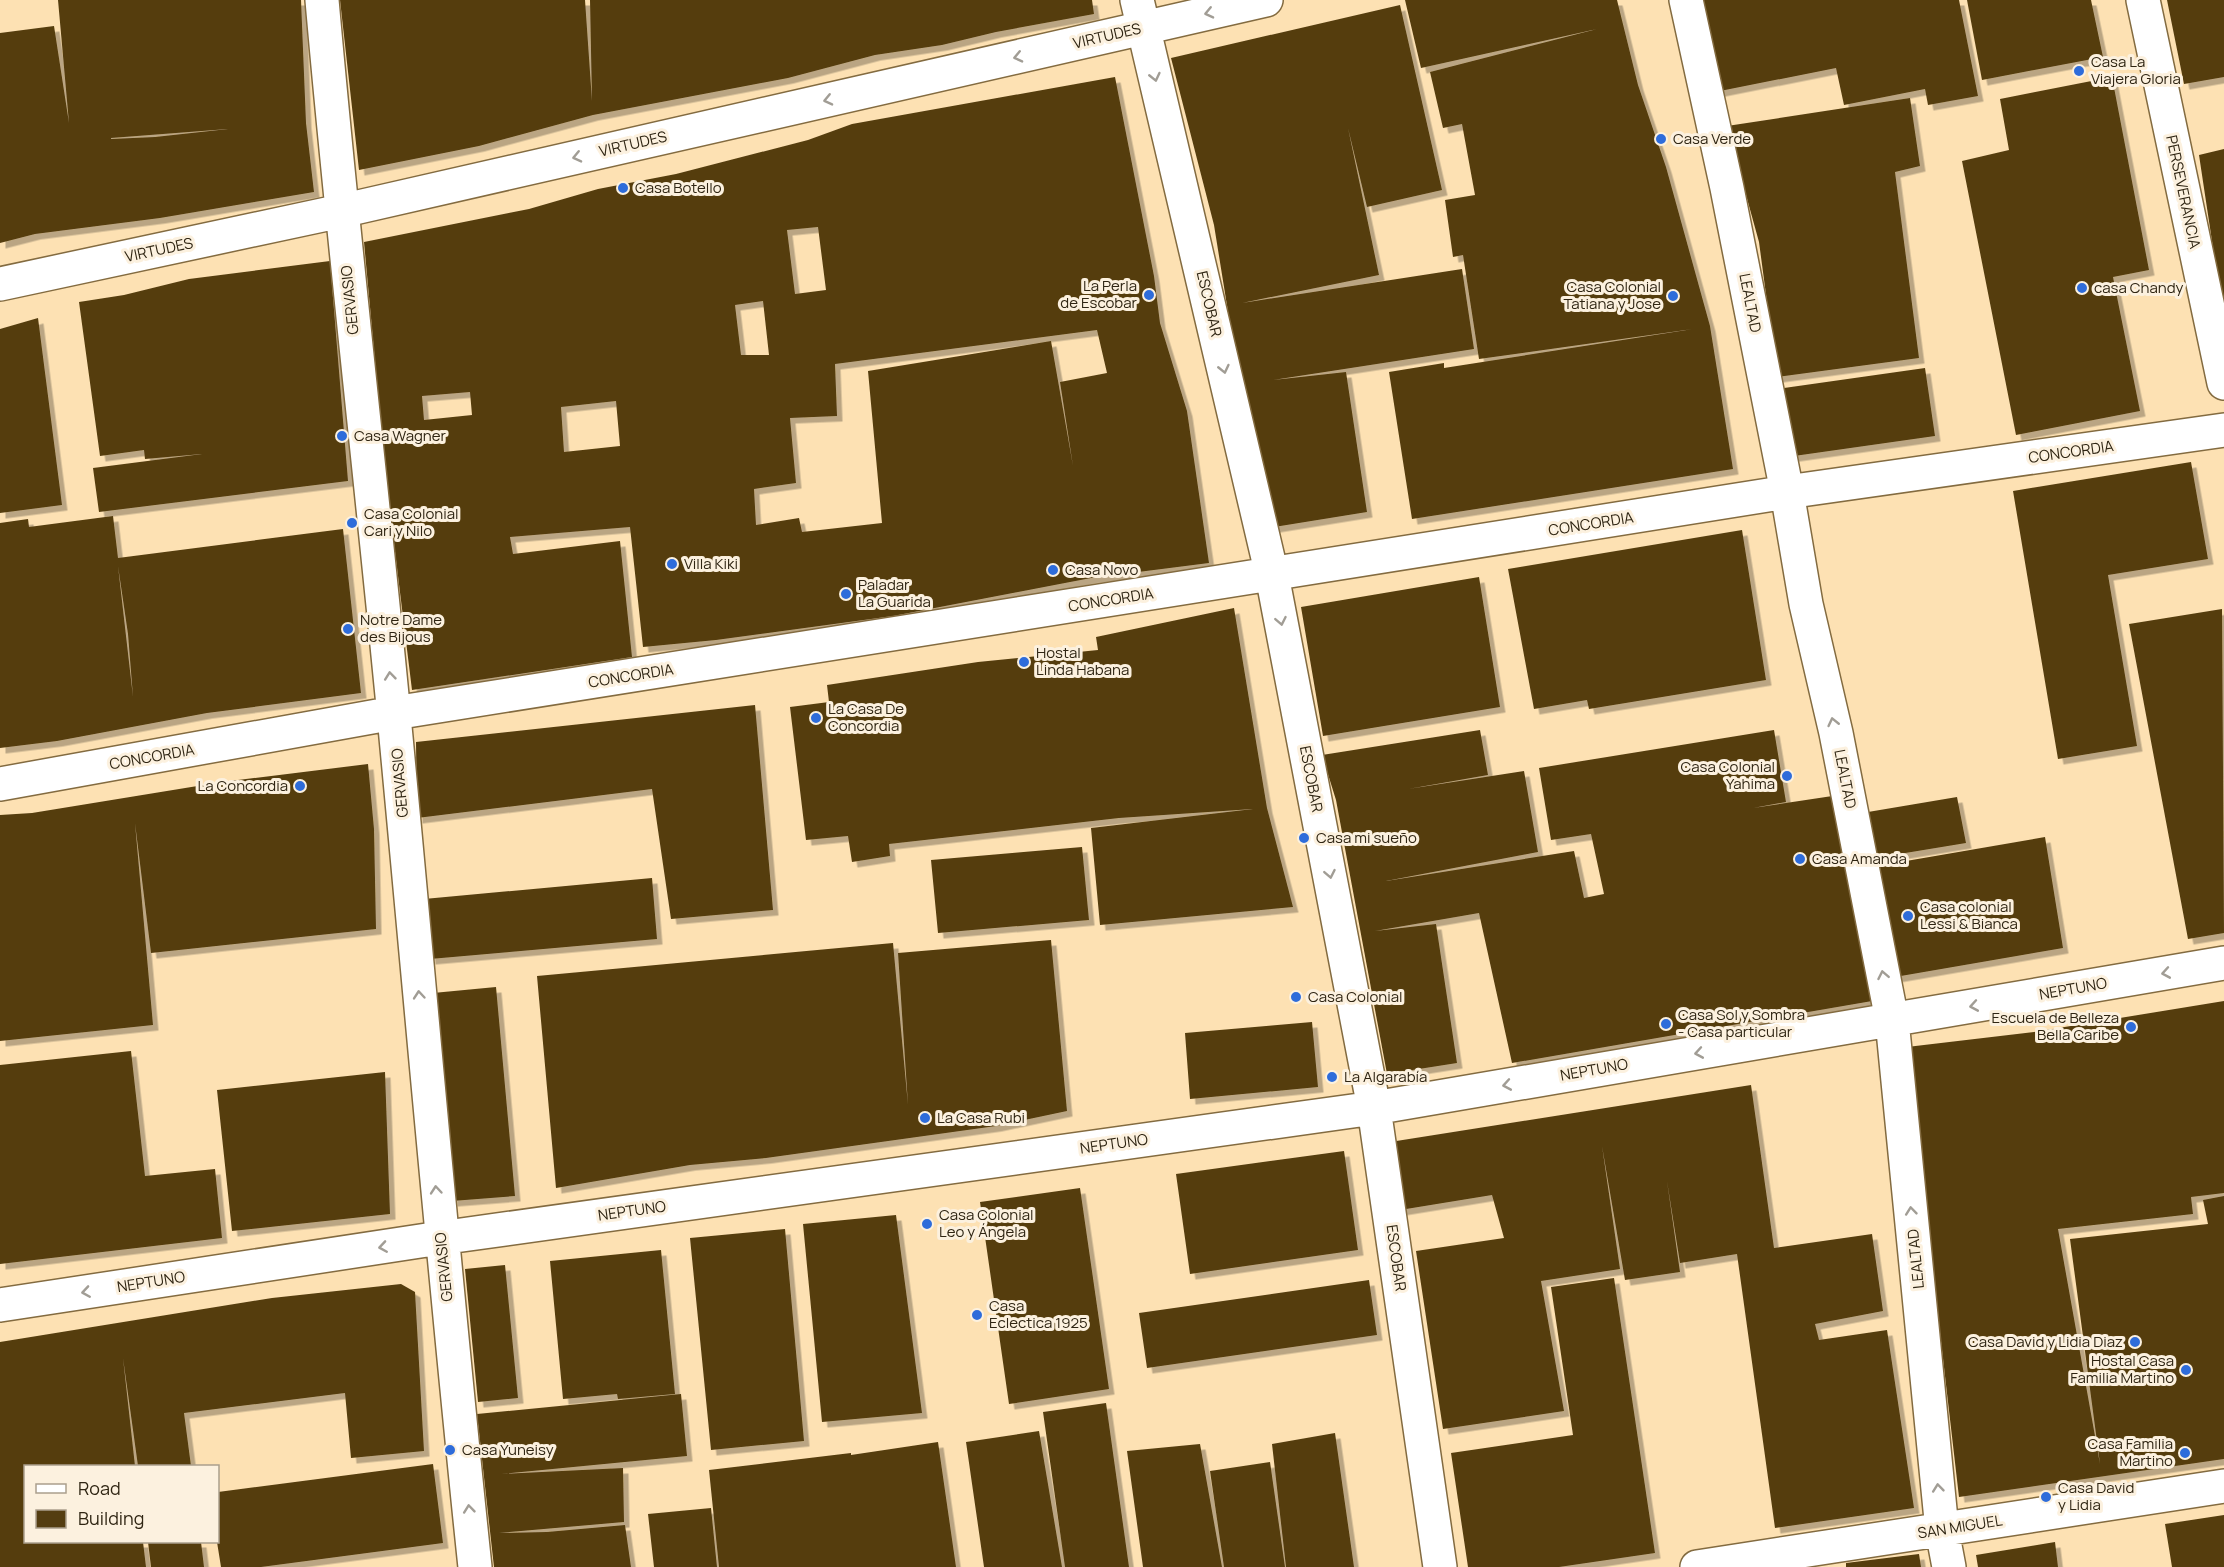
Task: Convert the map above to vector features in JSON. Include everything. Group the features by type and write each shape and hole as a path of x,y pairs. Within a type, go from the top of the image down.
{"street":[{"name":"GERVASIO","path":"322,0 341,211 394,713 440,1238 475,1567"},
{"name":"VIRTUDES","path":"0,284 341,211 1140,14 1266,0"},
{"name":"LEALTAD","path":"1686,0 1787,492 1806,604 1836,733 1892,1020 1942,1530 1948,1567"},
{"name":"PERSEVERANCIA","path":"2143,0 2224,383"},
{"name":"ESCOBAR","path":"1140,14 1272,575 1374,1108 1440,1567"},
{"name":"CONCORDIA","path":"0,784 394,713 1787,492 2224,430"},
{"name":"NEPTUNO","path":"0,1305 440,1238 1374,1108 2224,963"},
{"name":"SAN MIGUEL","path":"1696,1567 2224,1486"}],"building":[{"path":"58,0 301,0 306,123 314,192 160,218 35,234 0,243 0,33 54,26 69,123","holes":["228,129 155,137 111,139"]},
{"path":"340,0 585,0 592,101 590,0 1092,0 1094,14 996,32 942,45 875,55 788,78 593,115 479,146 359,170"},
{"path":"1405,0 1617,0 1638,85 1666,167 1710,326 1733,469 1412,519 1389,372 1444,363 1444,368 1693,329 1479,359 1463,255 1453,257 1445,200 1475,195 1462,124 1443,128 1430,72 1597,29 1421,68"},
{"path":"1697,0 1959,0 1978,96 1928,105 1925,89 1844,105 1836,68 1715,92"},
{"path":"1967,0 2091,0 2103,57 1982,80"},
{"path":"2167,0 2224,0 2224,77 2184,84"},
{"path":"1400,5 1442,190 1367,207 1348,128 1379,275 1242,303 1462,269 1474,349 1273,380 1346,372 1367,512 1268,528 1240,386 1214,225 1171,58"},
{"path":"1115,77 1154,276 1160,323 1187,411 1209,563 1091,578 893,616 716,640 643,647 630,527 510,537 513,554 620,541 632,657 412,690 385,470 364,242 529,209 598,189 676,174 808,140 852,124","holes":["818,227 826,290 795,294 787,230","763,301 769,355 741,355 735,305","1097,330 1107,373 1060,382 1073,466 1051,341 868,371 882,523 802,532 799,518 756,525 754,489 796,483 790,418 837,416 835,364","470,392 472,415 424,420 422,396","616,401 620,446 564,452 561,407"]},
{"path":"2112,77 2149,270 2113,277 2140,411 2016,435 1962,161 2009,150 2000,99"},
{"path":"1910,98 1920,166 1895,172 1919,358 1777,377 1759,242 1727,126"},
{"path":"2224,149 2224,314 2223,314 2199,155"},
{"path":"330,261 348,481 99,512 93,468 202,454 145,459 144,450 100,456 79,302 124,295 189,279"},
{"path":"38,318 62,505 0,513 0,329"},
{"path":"1925,368 1935,436 1787,457 1777,389"},
{"path":"2191,462 2208,559 2108,575 2137,746 2058,759 2013,491"},
{"path":"113,516 118,558 343,529 361,693 207,713 57,741 0,748 0,523 28,519 29,527","holes":["118,566 128,634 133,697"]},
{"path":"1742,530 1766,680 1589,709 1587,700 1534,709 1508,569"},
{"path":"1479,577 1500,707 1323,736 1301,607"},
{"path":"1234,608 1267,808 1293,907 1100,925 1091,828 1253,809 1119,818 889,844 890,856 852,862 848,836 806,840 790,707 829,702 827,685 978,662 1098,650 1096,637"},
{"path":"2222,609 2224,933 2188,939 2129,624"},
{"path":"755,705 773,910 671,919 652,789 417,818 416,742"},
{"path":"1480,730 1488,775 1408,789 1524,771 1538,852 1386,881 1574,851 1584,898 1604,894 1591,834 1551,840 1539,768 1774,730 1786,802 1753,808 1839,795 1878,1000 1512,1063 1479,913 1375,931 1436,924 1457,1063 1387,1074 1336,800 1322,755"},
{"path":"368,764 374,829 376,929 151,953 135,823 153,1025 0,1041 0,815 32,813 222,782"},
{"path":"1957,797 1966,843 1875,858 1868,812"},
{"path":"2045,837 2063,948 1895,977 1877,866"},
{"path":"1082,847 1089,920 938,933 931,860"},
{"path":"652,878 657,939 430,959 424,899"},
{"path":"1051,940 1067,1111 996,1126 766,1158 690,1165 556,1188 537,976 893,943 908,1105 898,953"},
{"path":"496,987 515,1196 452,1201 433,993"},
{"path":"2224,1001 2224,1193 2191,1197 2193,1214 2058,1229 2100,1464 2070,1239 2208,1224 2203,1200 2224,1196 2224,1459 1959,1497 1907,1047 2034,1032"},
{"path":"1312,1022 1318,1087 1190,1099 1185,1033"},
{"path":"131,1051 145,1176 215,1169 222,1238 0,1264 0,1065"},
{"path":"385,1072 390,1214 232,1231 217,1090"},
{"path":"1751,1085 1774,1248 1872,1234 1883,1311 1815,1324 1819,1340 1887,1330 1914,1508 1775,1528 1737,1254 1680,1263 1667,1181 1680,1272 1625,1280 1602,1146 1620,1269 1541,1281 1564,1411 1443,1429 1416,1251 1504,1238 1492,1195 1400,1210 1390,1142"},
{"path":"1344,1151 1358,1250 1190,1274 1176,1174"},
{"path":"1080,1188 1109,1389 1009,1404 980,1202"},
{"path":"896,1215 922,1413 822,1422 803,1224"},
{"path":"785,1229 804,1441 711,1450 690,1238"},
{"path":"661,1250 675,1394 618,1399 617,1394 563,1399 550,1261"},
{"path":"505,1265 518,1398 478,1402 465,1269"},
{"path":"1614,1278 1655,1553 1559,1567 1468,1567 1451,1453 1573,1435 1551,1287"},
{"path":"1369,1280 1377,1335 1147,1368 1139,1313"},
{"path":"401,1284 415,1292 424,1451 351,1458 345,1393 184,1413 191,1465 138,1465 123,1358 135,1465 24,1465 24,1543 143,1543 146,1567 0,1567 0,1342 272,1298"},
{"path":"681,1394 687,1456 501,1474 623,1468 624,1522 499,1533 547,1532 625,1525 631,1567 494,1567 477,1414"},
{"path":"1106,1403 1129,1567 1065,1567 1043,1412"},
{"path":"1039,1431 1062,1567 984,1567 966,1442"},
{"path":"1335,1433 1354,1567 1286,1567 1272,1444"},
{"path":"938,1442 956,1567 719,1567 709,1470 851,1453 851,1455"},
{"path":"1200,1444 1222,1567 1143,1567 1127,1451"},
{"path":"1270,1462 1285,1567 1224,1567 1210,1471"},
{"path":"433,1464 443,1543 261,1567 221,1567 217,1543 219,1543 219,1492"},
{"path":"711,1508 717,1567 654,1567 648,1514"},
{"path":"2224,1515 2224,1567 2172,1567 2165,1524"},
{"path":"2055,1542 2058,1567 1978,1567 1976,1555"},
{"path":"148,1543 201,1543 204,1567 151,1567"},
{"path":"1919,1554 1921,1567 1846,1567 1846,1563"}],"place":[{"name":"Casa La Viajera Gloria","path":"2079,71"},
{"name":"Casa Verde","path":"1661,139"},
{"name":"Casa Botello","path":"623,188"},
{"name":"casa Chandy","path":"2082,288"},
{"name":"La Perla de Escobar","path":"1149,295"},
{"name":"Casa Colonial Tatiana y Jose","path":"1673,296"},
{"name":"Casa Wagner","path":"342,436"},
{"name":"Casa Colonial Cari y Nilo","path":"352,523"},
{"name":"Villa Kiki","path":"672,564"},
{"name":"Casa Novo","path":"1053,570"},
{"name":"Paladar La Guarida","path":"846,594"},
{"name":"Notre Dame des Bijous","path":"348,629"},
{"name":"Hostal Linda Habana","path":"1024,662"},
{"name":"La Casa De Concordia","path":"816,718"},
{"name":"Casa Colonial Yahima","path":"1787,776"},
{"name":"La Concordia","path":"300,786"},
{"name":"Casa mi sueño","path":"1304,838"},
{"name":"Casa Amanda","path":"1800,859"},
{"name":"Casa colonial Lessi & Bianca","path":"1908,916"},
{"name":"Casa Colonial","path":"1296,997"},
{"name":"Casa Sol y Sombra - Casa particular","path":"1666,1024"},
{"name":"Escuela de Belleza Bella Caribe","path":"2131,1027"},
{"name":"La Algarabía","path":"1332,1077"},
{"name":"La Casa Rubi","path":"925,1118"},
{"name":"Casa Colonial Leo y Ángela","path":"927,1224"},
{"name":"Casa Eclectica 1925","path":"977,1315"},
{"name":"Casa David y Lidia Diaz","path":"2135,1342"},
{"name":"Hostal Casa Familia Martino","path":"2186,1370"},
{"name":"Casa Yuneisy","path":"450,1450"},
{"name":"Casa Familia Martino","path":"2185,1453"},
{"name":"Casa David y Lidia","path":"2046,1497"}]}
